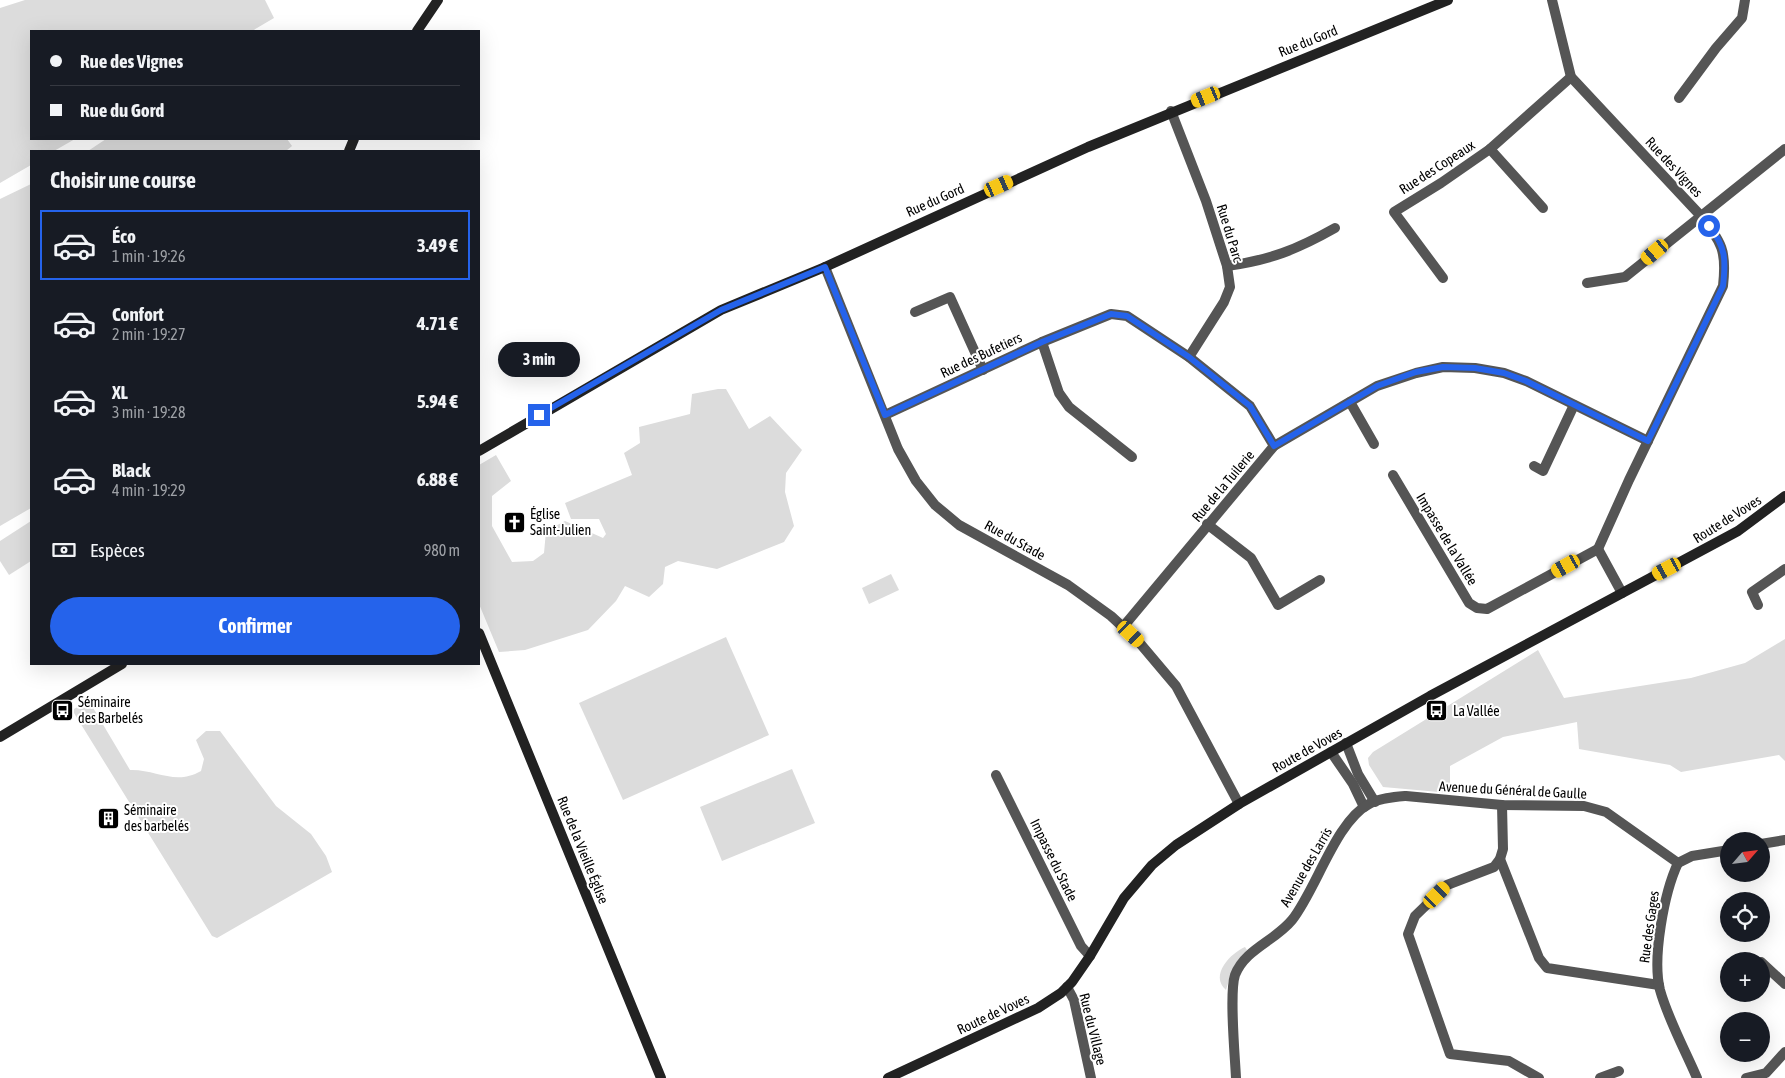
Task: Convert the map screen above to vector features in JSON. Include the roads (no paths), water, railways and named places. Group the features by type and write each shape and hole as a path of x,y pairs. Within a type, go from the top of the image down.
{"main road":[{"path":"418,30 438,0"},
{"name":"Rue du Gord","path":"480,450 721,310 825,267 902,230 1171,111 1448,0"},
{"name":"Route de Voves","path":"888,1078 1038,1008 1067,986 1090,956 1124,898 1152,866 1176,845 1239,804 1738,531 1784,499"},
{"name":"Rue de la Vieille Église","path":"480,635 661,1078"},
{"path":"0,737 120,665"}],"street":[{"name":"Rue des Vignes","path":"1552,0 1571,78 1700,215 1718,237 1726,260 1723,286 1629,480 1598,549"},
{"path":"1679,98 1716,48 1742,18 1745,0"},
{"name":"Rue des Copeaux","path":"1443,278 1394,212 1441,183 1490,149 1571,78"},
{"name":"Rue du Parc","path":"1171,111 1206,201 1226,266 1230,288 1224,302 1189,357"},
{"name":"Rue des Copeaux","path":"1490,149 1543,208"},
{"path":"1587,283 1625,277 1700,215 1785,149"},
{"path":"1226,266 1262,262 1307,244 1335,228"},
{"name":"Rue du Stade","path":"825,267 898,448 914,479 935,505 959,524 1068,585 1123,627 1138,641 1176,686 1239,804"},
{"path":"915,312 950,297 983,370"},
{"name":"Rue des Bufetiers","path":"885,415 1042,342 1111,314 1127,316 1189,357 1250,406 1274,446"},
{"path":"1042,342 1059,393 1069,407 1132,457"},
{"name":"Rue de la Tuilerie","path":"1123,627 1274,446 1377,386 1416,372 1443,367 1475,368 1504,373 1526,381 1648,441"},
{"path":"1350,402 1374,444"},
{"path":"1534,466 1543,471 1574,404"},
{"name":"Impasse de la Vallée","path":"1393,475 1469,603 1477,608 1487,609 1598,549"},
{"path":"1208,524 1251,558 1278,605 1320,580"},
{"path":"1598,549 1622,593"},
{"path":"1758,605 1752,592 1785,568"},
{"path":"1346,744 1369,804"},
{"path":"1331,752 1352,784 1369,804"},
{"name":"Impasse du Stade","path":"996,775 1081,946 1090,956"},
{"name":"Avenue du Général de Gaulle","path":"1369,804 1406,796 1502,805 1584,806 1606,812 1678,863"},
{"name":"Avenue des Larris","path":"1236,1078 1234,978 1240,965 1290,922 1306,900 1342,832 1369,804"},
{"path":"1502,805 1503,849 1500,859 1494,867 1447,885 1415,916 1408,934 1450,1054 1508,1061 1539,1078"},
{"path":"1770,842 1785,840"},
{"path":"1678,863 1692,856 1720,851"},
{"path":"1500,859 1539,958 1547,968 1659,984"},
{"name":"Rue des Gages","path":"1678,863 1669,883 1656,967 1659,984 1697,1078"},
{"path":"1770,970 1785,984"},
{"name":"Rue du Village","path":"1067,986 1074,1000 1091,1078"},
{"path":"1746,1078 1768,1076 1785,1052"},
{"path":"1600,1078 1619,1072"}],"place":[{"name":"Église Saint-Julien","path":"514,522"},
{"name":"Séminaire des Barbelés","path":"62,710"},
{"name":"La Vallée","path":"1437,711"},
{"name":"Séminaire des barbelés","path":"108,818"}]}
